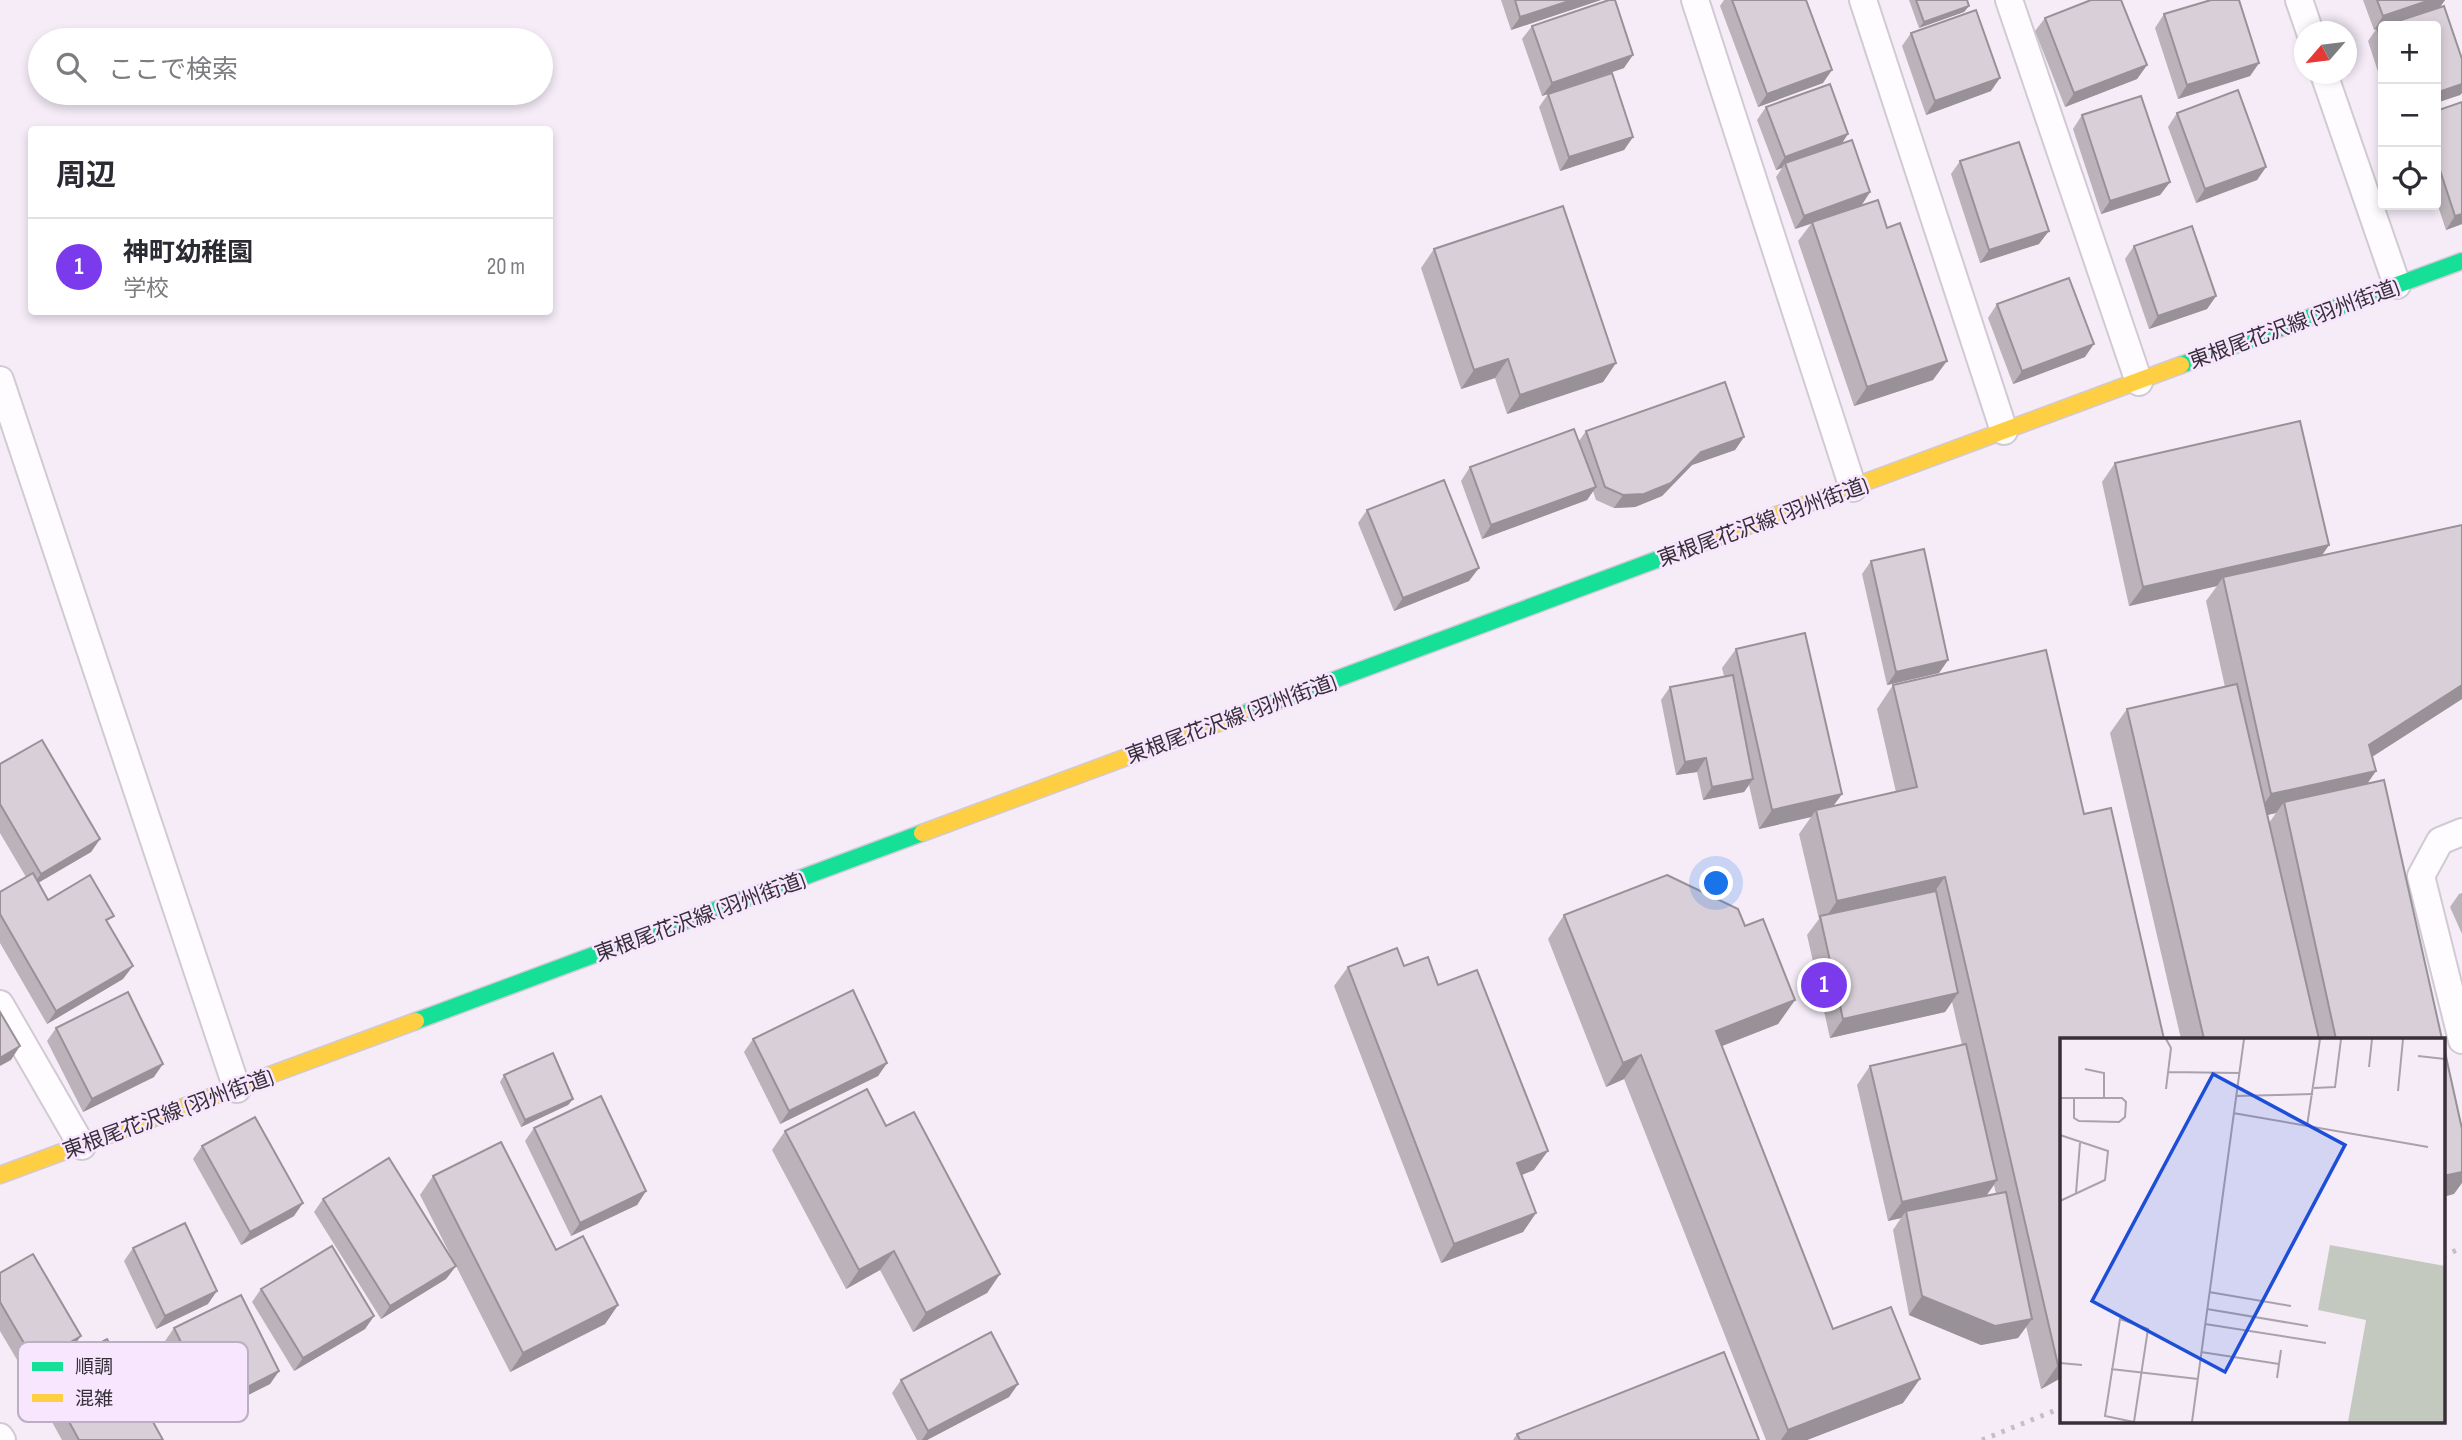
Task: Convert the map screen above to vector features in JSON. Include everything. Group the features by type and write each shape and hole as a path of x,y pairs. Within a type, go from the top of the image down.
{"main road":[{"name":"東根尾花沢線 (羽州街道)","path":"0,1175 237,1090 2462,261"}],"lane":[{"path":"1695,0 1853,488"},
{"path":"1863,0 2004,432"},
{"path":"2009,0 2139,382"},
{"path":"2299,0 2306,21"},
{"path":"2327,84 2397,285"},
{"path":"0,380 5,412 237,1090"},
{"path":"2462,832 2440,841 2421,876 2462,1040"},
{"path":"0,1004 82,1146"}],"building":[{"path":"1515,0 1572,0 1520,17"},
{"path":"1615,0 1633,55 1552,83 1532,26"},
{"path":"1732,0 1806,0 1832,70 1767,94"},
{"path":"1916,0 1967,0 1969,6 1924,22"},
{"path":"2091,0 2121,0 2147,65 2074,93 2045,18"},
{"path":"2211,0 2239,0 2259,63 2187,85 2164,14"},
{"path":"2377,0 2430,0 2383,16"},
{"path":"2444,6 2462,59 2462,84 2441,91 2441,21 2398,21"},
{"path":"1976,10 2000,78 1935,101 1911,33"},
{"path":"1612,73 1633,137 1569,157 1548,94"},
{"path":"1830,84 1848,134 1785,157 1766,107"},
{"path":"2238,90 2266,167 2205,189 2177,113"},
{"path":"2141,96 2170,182 2110,201 2082,115"},
{"path":"2462,102 2462,214 2455,216 2441,173 2441,109"},
{"path":"1852,140 1870,192 1804,216 1785,163"},
{"path":"2019,142 2049,231 1989,250 1960,161"},
{"path":"1878,200 1887,228 1900,223 1947,361 1867,387 1812,222"},
{"path":"1563,206 1616,363 1520,395 1508,359 1474,370 1434,249"},
{"path":"2192,226 2216,296 2158,316 2134,246"},
{"path":"2069,278 2094,344 2022,371 1997,304"},
{"path":"1725,382 1744,437 1701,452 1671,483 1644,494 1623,495 1605,487 1586,431"},
{"path":"2300,421 2329,545 2143,587 2115,463"},
{"path":"1574,429 1596,487 1491,525 1470,467"},
{"path":"1444,480 1479,568 1403,598 1367,510"},
{"path":"2462,525 2462,685 2369,745 2376,771 2271,794 2223,577"},
{"path":"1924,549 1948,660 1896,672 1871,561"},
{"path":"1805,633 1842,794 1772,810 1736,649"},
{"path":"2046,650 2084,814 2111,808 2164,1038 2060,1038 2058,1365 1945,877 1837,901 1816,810 1917,787 1893,685"},
{"path":"1733,675 1753,779 1712,787 1706,758 1685,762 1670,687"},
{"path":"2237,684 2319,1038 2204,1038 2127,709"},
{"path":"42,740 100,839 41,874 0,804 0,764"},
{"path":"2384,780 2442,1038 2336,1038 2284,802"},
{"path":"33,873 48,900 90,875 114,916 106,920 133,966 56,1011 0,914 0,892"},
{"path":"1667,875 1738,909 1745,926 1763,919 1795,1000 1716,1031 1833,1329 1891,1307 1920,1379 1788,1430 1641,1055 1623,1063 1564,915"},
{"path":"1936,891 1958,993 1843,1019 1820,916"},
{"path":"1397,948 1404,966 1428,957 1438,985 1477,970 1548,1151 1517,1163 1536,1213 1454,1244 1348,967"},
{"path":"853,990 887,1063 789,1111 753,1039"},
{"path":"128,992 163,1064 92,1099 56,1028"},
{"path":"0,1012 20,1046 0,1058"},
{"path":"1966,1044 1997,1180 1902,1202 1870,1066"},
{"path":"2444,1048 2462,1129 2462,1172 2444,1176"},
{"path":"553,1053 573,1099 525,1120 504,1075"},
{"path":"867,1089 886,1126 914,1112 1000,1274 926,1313 894,1251 859,1270 785,1131"},
{"path":"601,1096 646,1191 580,1223 534,1128"},
{"path":"255,1117 303,1203 250,1232 202,1146"},
{"path":"501,1142 556,1250 583,1236 618,1305 523,1353 433,1176"},
{"path":"389,1158 456,1266 390,1306 323,1199"},
{"path":"2006,1192 2032,1319 1995,1326 1922,1296 1906,1211"},
{"path":"185,1223 217,1291 165,1316 133,1248"},
{"path":"332,1246 374,1316 303,1358 261,1289"},
{"path":"33,1254 81,1336 70,1342 23,1342 0,1302 0,1273"},
{"path":"241,1295 279,1371 248,1387 248,1342 181,1342 174,1328"},
{"path":"991,1332 1018,1384 928,1431 901,1380"},
{"path":"1724,1352 1759,1440 1520,1440 1517,1434"},
{"path":"69,1422 153,1422 163,1440 79,1440"}],"railway":[{"path":"2444,1256 2462,1248"},
{"path":"1982,1440 2060,1408"}],"traffic: fast":[{"path":"2181,365 2462,261"},
{"path":"1240,715 1723,535"},
{"path":"416,1021 922,833"}],"traffic: slow":[{"path":"1723,535 2181,365"},
{"path":"922,833 1240,715"},
{"path":"0,1175 416,1021"}],"place":[{"name":"神町幼稚園","path":"1824,985"}]}
